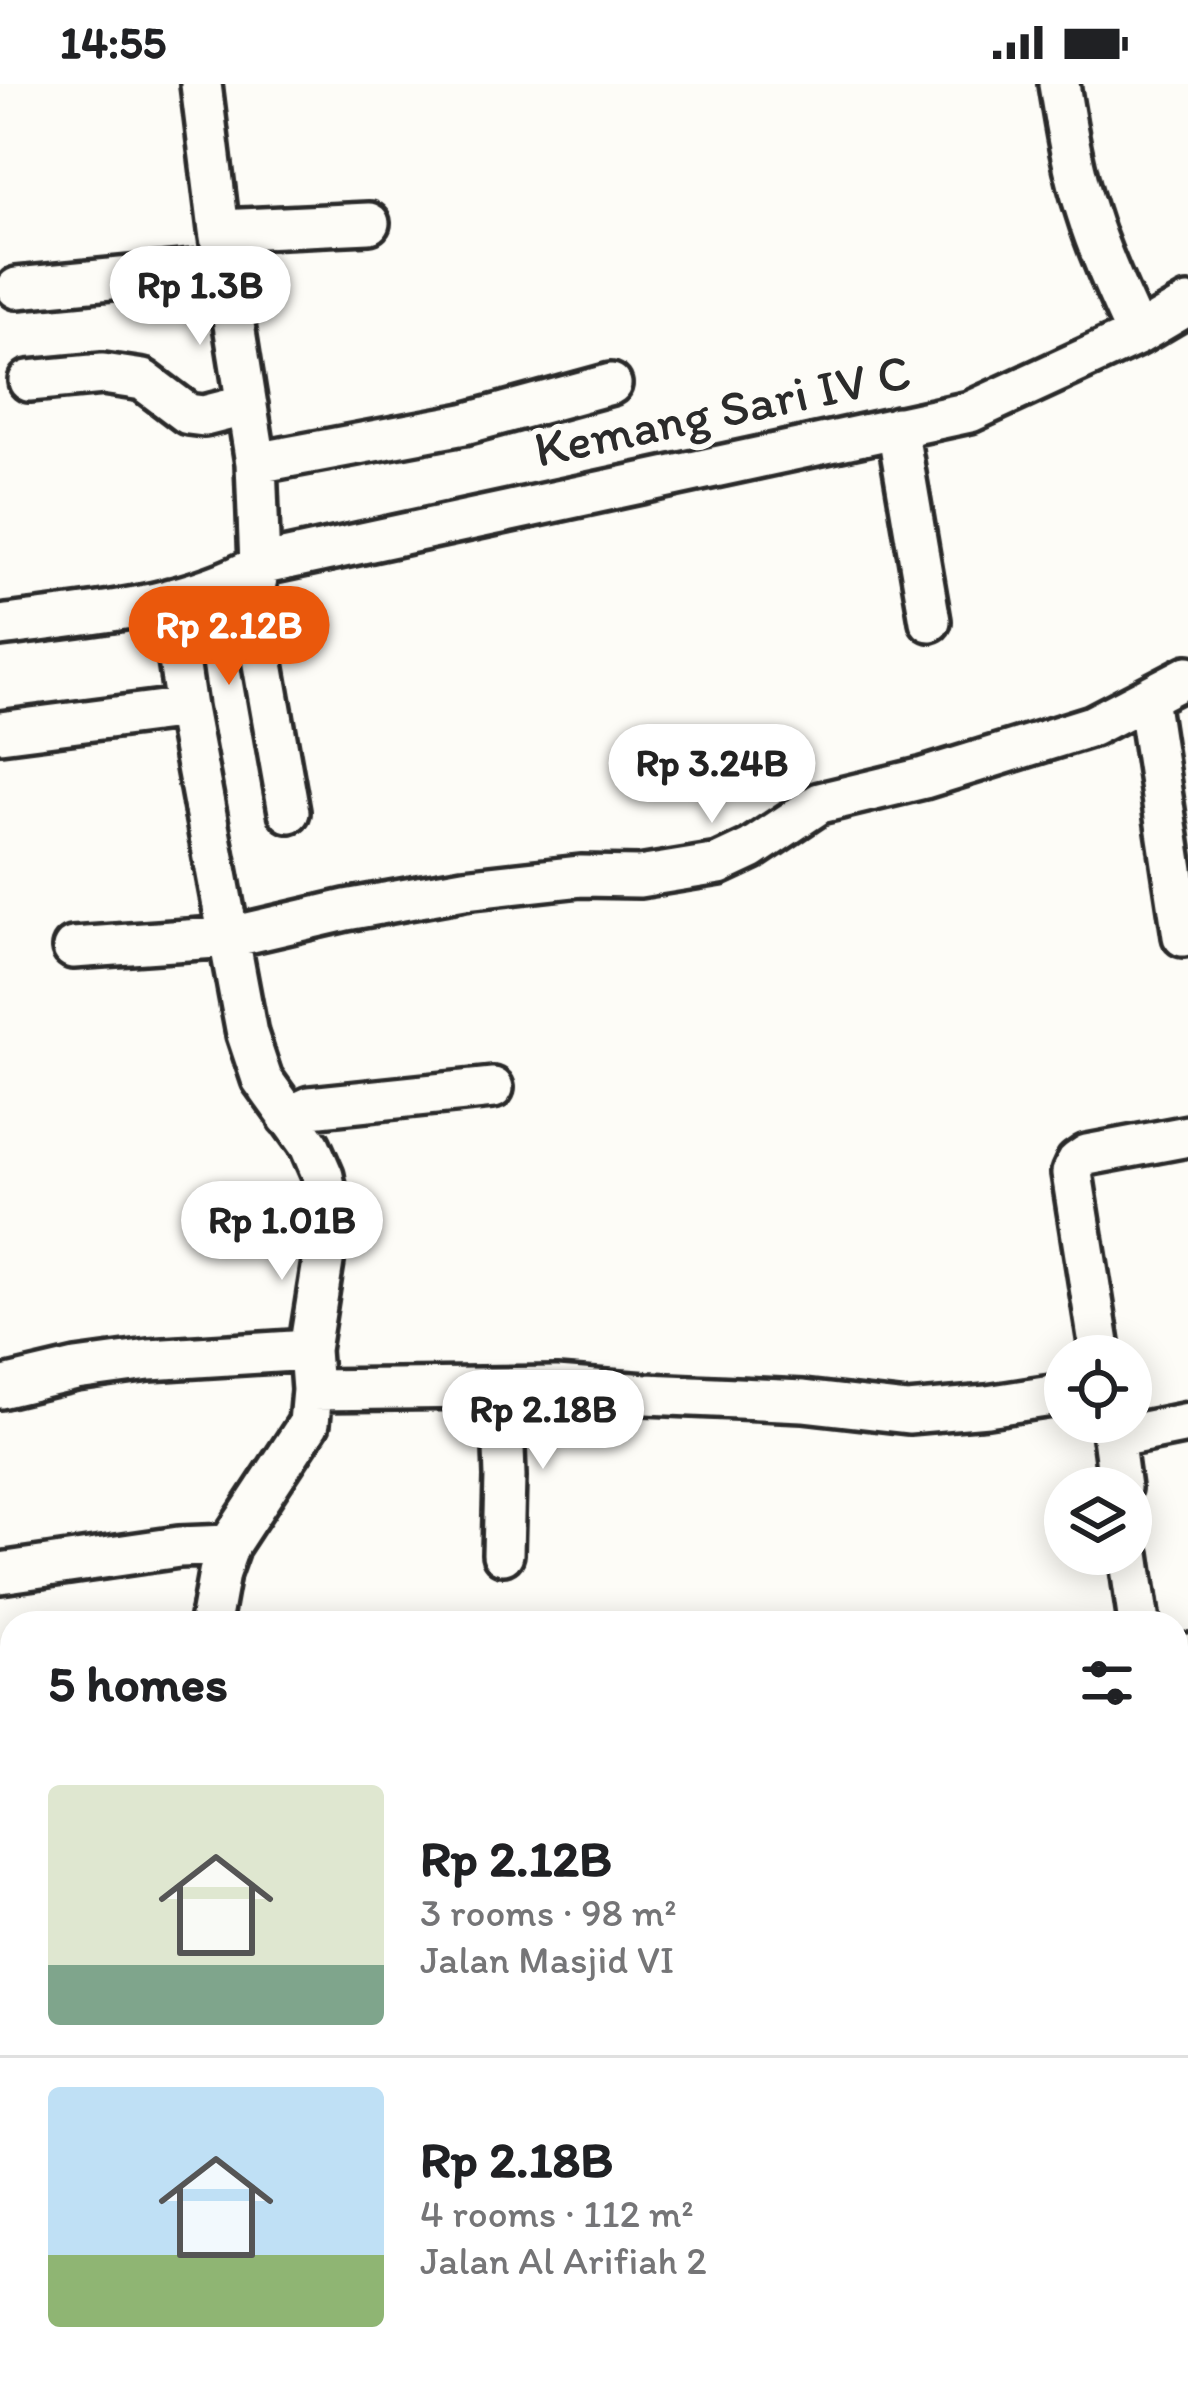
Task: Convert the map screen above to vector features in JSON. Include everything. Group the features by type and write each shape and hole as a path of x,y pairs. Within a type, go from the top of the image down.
{"street":[{"path":"201,84 256,463 260,566 252,602 290,812"},
{"path":"1059,84 1084,207 1137,335"},
{"path":"17,288 369,223"},
{"name":"Kemang Sari IV C","path":"0,626 170,598 260,566 970,412 1137,335 1188,305"},
{"path":"29,381 103,374 143,380 188,414 204,416 247,405"},
{"path":"256,463 464,424 611,384"},
{"path":"897,427 930,620"},
{"path":"170,598 186,708 248,1034 262,1079 310,1146 328,1202 328,1231 309,1350 309,1424 229,1545 212,1611"},
{"path":"73,948 230,937 464,889 581,876 639,878 719,864 751,849 820,802 1034,746 1092,726 1188,676"},
{"path":"1147,698 1183,935"},
{"path":"0,732 186,708"},
{"path":"288,1117 310,1107 493,1088"},
{"path":"1098,1335 1072,1173 1087,1155 1188,1136"},
{"path":"0,1388 148,1360 309,1350"},
{"path":"312,1390 556,1387 803,1401 908,1413 1044,1397"},
{"path":"502,1388 503,1554"},
{"path":"1152,1426 1188,1423"},
{"path":"0,1573 179,1547 229,1545"},
{"path":"1133,1575 1137,1611"}]}
